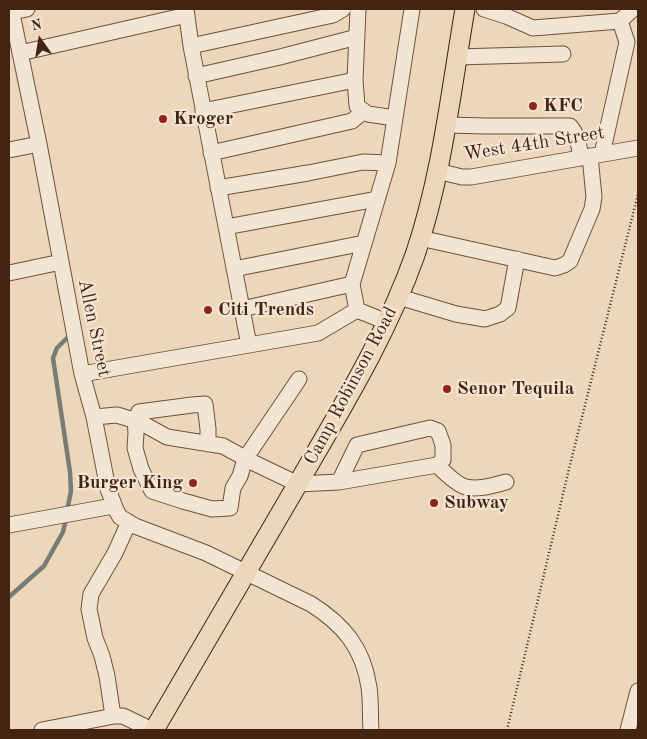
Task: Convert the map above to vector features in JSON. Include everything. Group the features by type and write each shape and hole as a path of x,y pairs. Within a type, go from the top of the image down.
{"main road":[{"name":"Camp Robinson Road","path":"153,730 360,375 399,297 429,206 446,125 464,9"}],"street":[{"path":"11,10 27,9"},
{"path":"191,46 333,14 343,9"},
{"path":"358,9 355,80 357,106 368,114 395,118"},
{"path":"357,310 352,284 388,163 412,9"},
{"path":"484,9 507,12 533,28 620,21 633,9"},
{"name":"Allen Street","path":"11,10 12,36 20,53 39,144 82,374 94,417 108,489 114,506 120,517 135,526 206,553 312,604 341,626 360,655 366,672 370,690 371,730"},
{"path":"20,53 187,12 196,76 249,345"},
{"path":"420,238 555,268 570,261 592,209 594,197 591,156 627,42 620,21"},
{"path":"196,76 356,37"},
{"path":"457,57 562,54"},
{"path":"203,111 355,80"},
{"path":"211,153 352,121 364,111"},
{"path":"446,125 570,126 574,130 577,139 591,156"},
{"path":"9,150 39,144"},
{"name":"West 44th Street","path":"436,171 462,177 471,177 638,148"},
{"path":"218,188 363,162 388,163"},
{"path":"226,227 377,199"},
{"path":"234,269 364,243"},
{"path":"399,297 456,314 485,320 500,314 508,308 517,259"},
{"path":"9,273 60,262"},
{"path":"242,309 352,284"},
{"path":"357,310 387,322"},
{"path":"82,374 318,333 357,310"},
{"path":"208,444 205,404 139,412 135,420 135,448 141,469 152,491 212,509 230,508 233,488 240,476 245,458 298,379"},
{"path":"94,417 117,415 140,422 167,436 223,446 298,484 339,482 437,465 443,460 443,445 438,431 430,428 357,444 339,482"},
{"path":"437,465 464,486 482,488 506,482"},
{"path":"9,525 55,515 114,506"},
{"path":"112,716 107,676 95,638 89,609 91,594 116,553 129,522"},
{"path":"628,730 638,691"},
{"path":"42,730 80,727 112,716 123,716 153,730"}],"path":[{"path":"507,730 569,469 638,194"}],"waterway":[{"path":"66,339 57,348 53,358 70,472 71,491 67,511"},
{"path":"9,597 44,566 63,532 66,519"}],"place":[{"name":"KFC","path":"533,106"},
{"name":"Kroger","path":"163,119"},
{"name":"Citi Trends","path":"208,310"},
{"name":"Senor Tequila","path":"447,389"},
{"name":"Burger King","path":"193,483"},
{"name":"Subway","path":"434,503"}]}
